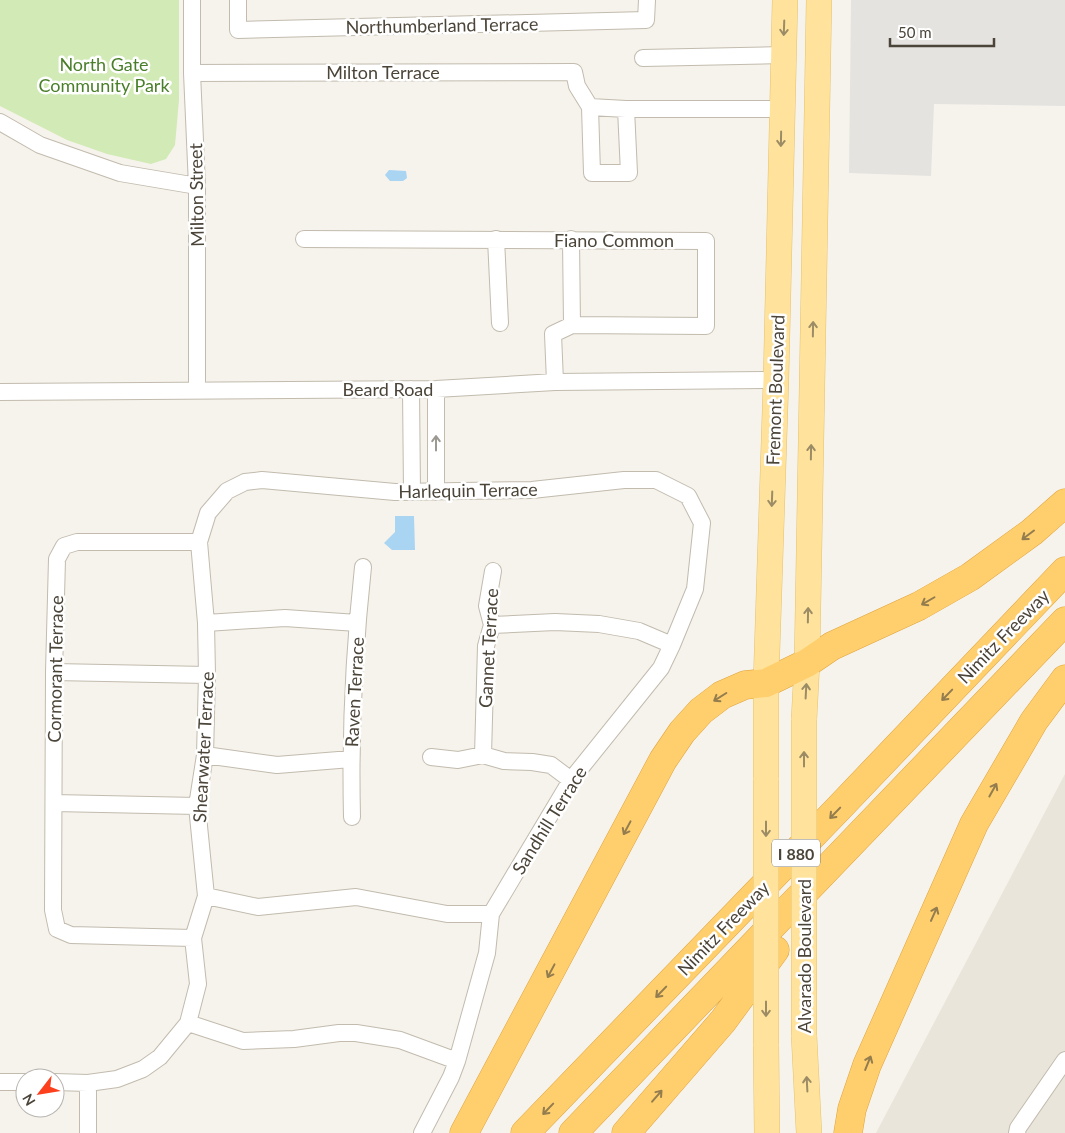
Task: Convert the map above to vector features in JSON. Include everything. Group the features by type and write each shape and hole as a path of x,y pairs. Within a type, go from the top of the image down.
{"highway":[{"path":"464,1133 663,760 682,732 701,711 722,695 745,685 766,683 807,664 832,646 920,606 970,577 1032,532 1065,503"},
{"name":"Nimitz Freeway","path":"524,1133 1065,571"},
{"name":"I 880","path":"573,1133 1065,621"},
{"name":"I 880","path":"592,1133 1065,642"},
{"path":"848,1133 852,1109 867,1065 974,824 1034,721 1065,679"},
{"path":"626,1133 723,1022 801,914"}],"main road":[{"name":"Fremont Boulevard","path":"767,1133 766,683 776,380 785,0"},
{"path":"804,0 802,109 805,120 817,139"},
{"name":"Fremont Boulevard","path":"804,720 807,664 819,0"},
{"name":"Alvarado Boulevard","path":"804,720 804,1035 809,1133"}],"street":[{"name":"Milton Street","path":"192,0 192,72 198,186 197,390"},
{"name":"Northumberland Terrace","path":"238,0 238,30 646,20 648,0"},
{"path":"643,58 783,56"},
{"name":"Milton Terrace","path":"192,72 574,72 577,86 590,107"},
{"path":"626,109 629,173 592,173 590,107 626,109 782,109"},
{"path":"0,122 40,145 120,173 198,186"},
{"name":"Fiano Common","path":"304,239 706,241 706,326 572,325"},
{"path":"496,239 500,323"},
{"path":"555,382 553,334 572,325 571,239"},
{"name":"Beard Road","path":"0,392 436,389 555,382 776,380"},
{"path":"411,389 412,492"},
{"path":"436,389 436,492"},
{"name":"Harlequin Terrace","path":"245,482 262,480 386,491 436,492 532,490 624,480 656,480 688,496"},
{"name":"Shearwater Terrace","path":"65,1082 88,1083 117,1079 143,1069 160,1057 188,1023 198,984 193,938 206,896 196,806 205,755 207,675 206,623 199,542 208,513 227,490 245,482"},
{"name":"Sandhill Terrace","path":"422,1133 451,1077 457,1061 486,953 491,914 570,780 661,668 672,645 694,589 702,523 688,496"},
{"name":"Cormorant Terrace","path":"193,938 71,935 57,929 53,910 54,672 57,559 64,546 77,542 199,542"},
{"name":"Raven Terrace","path":"352,817 350,759 357,623 363,567"},
{"name":"Gannet Terrace","path":"483,755 486,646 492,625 487,606 493,571"},
{"path":"206,623 285,618 357,623"},
{"path":"492,625 555,622 599,624 638,631 672,645"},
{"path":"54,672 207,675"},
{"path":"205,755 277,765 350,759"},
{"path":"431,757 458,760 483,755 504,761 551,765 570,780"},
{"path":"54,803 196,806"},
{"path":"206,896 258,907 356,897 447,914 491,914"},
{"path":"188,1023 243,1040 294,1039 340,1033 356,1033 400,1040 457,1061"},
{"path":"1017,1133 1018,1128 1065,1060"},
{"path":"0,1082 15,1082"},
{"path":"88,1083 88,1133"}],"shaded area":[{"path":"851,0 1065,0 1065,106 934,104 931,176 849,173"},
{"path":"1065,774 1065,1133 876,1133 877,1131"}],"green space":[{"name":"North Gate Community Park","path":"0,0 179,0 179,100 175,145 166,159 151,164 107,154 67,140 0,106"}],"water":[{"path":"389,170 406,171 407,178 403,181 390,181 385,175"},
{"path":"395,516 414,516 415,550 392,550 384,543 395,532"}]}
